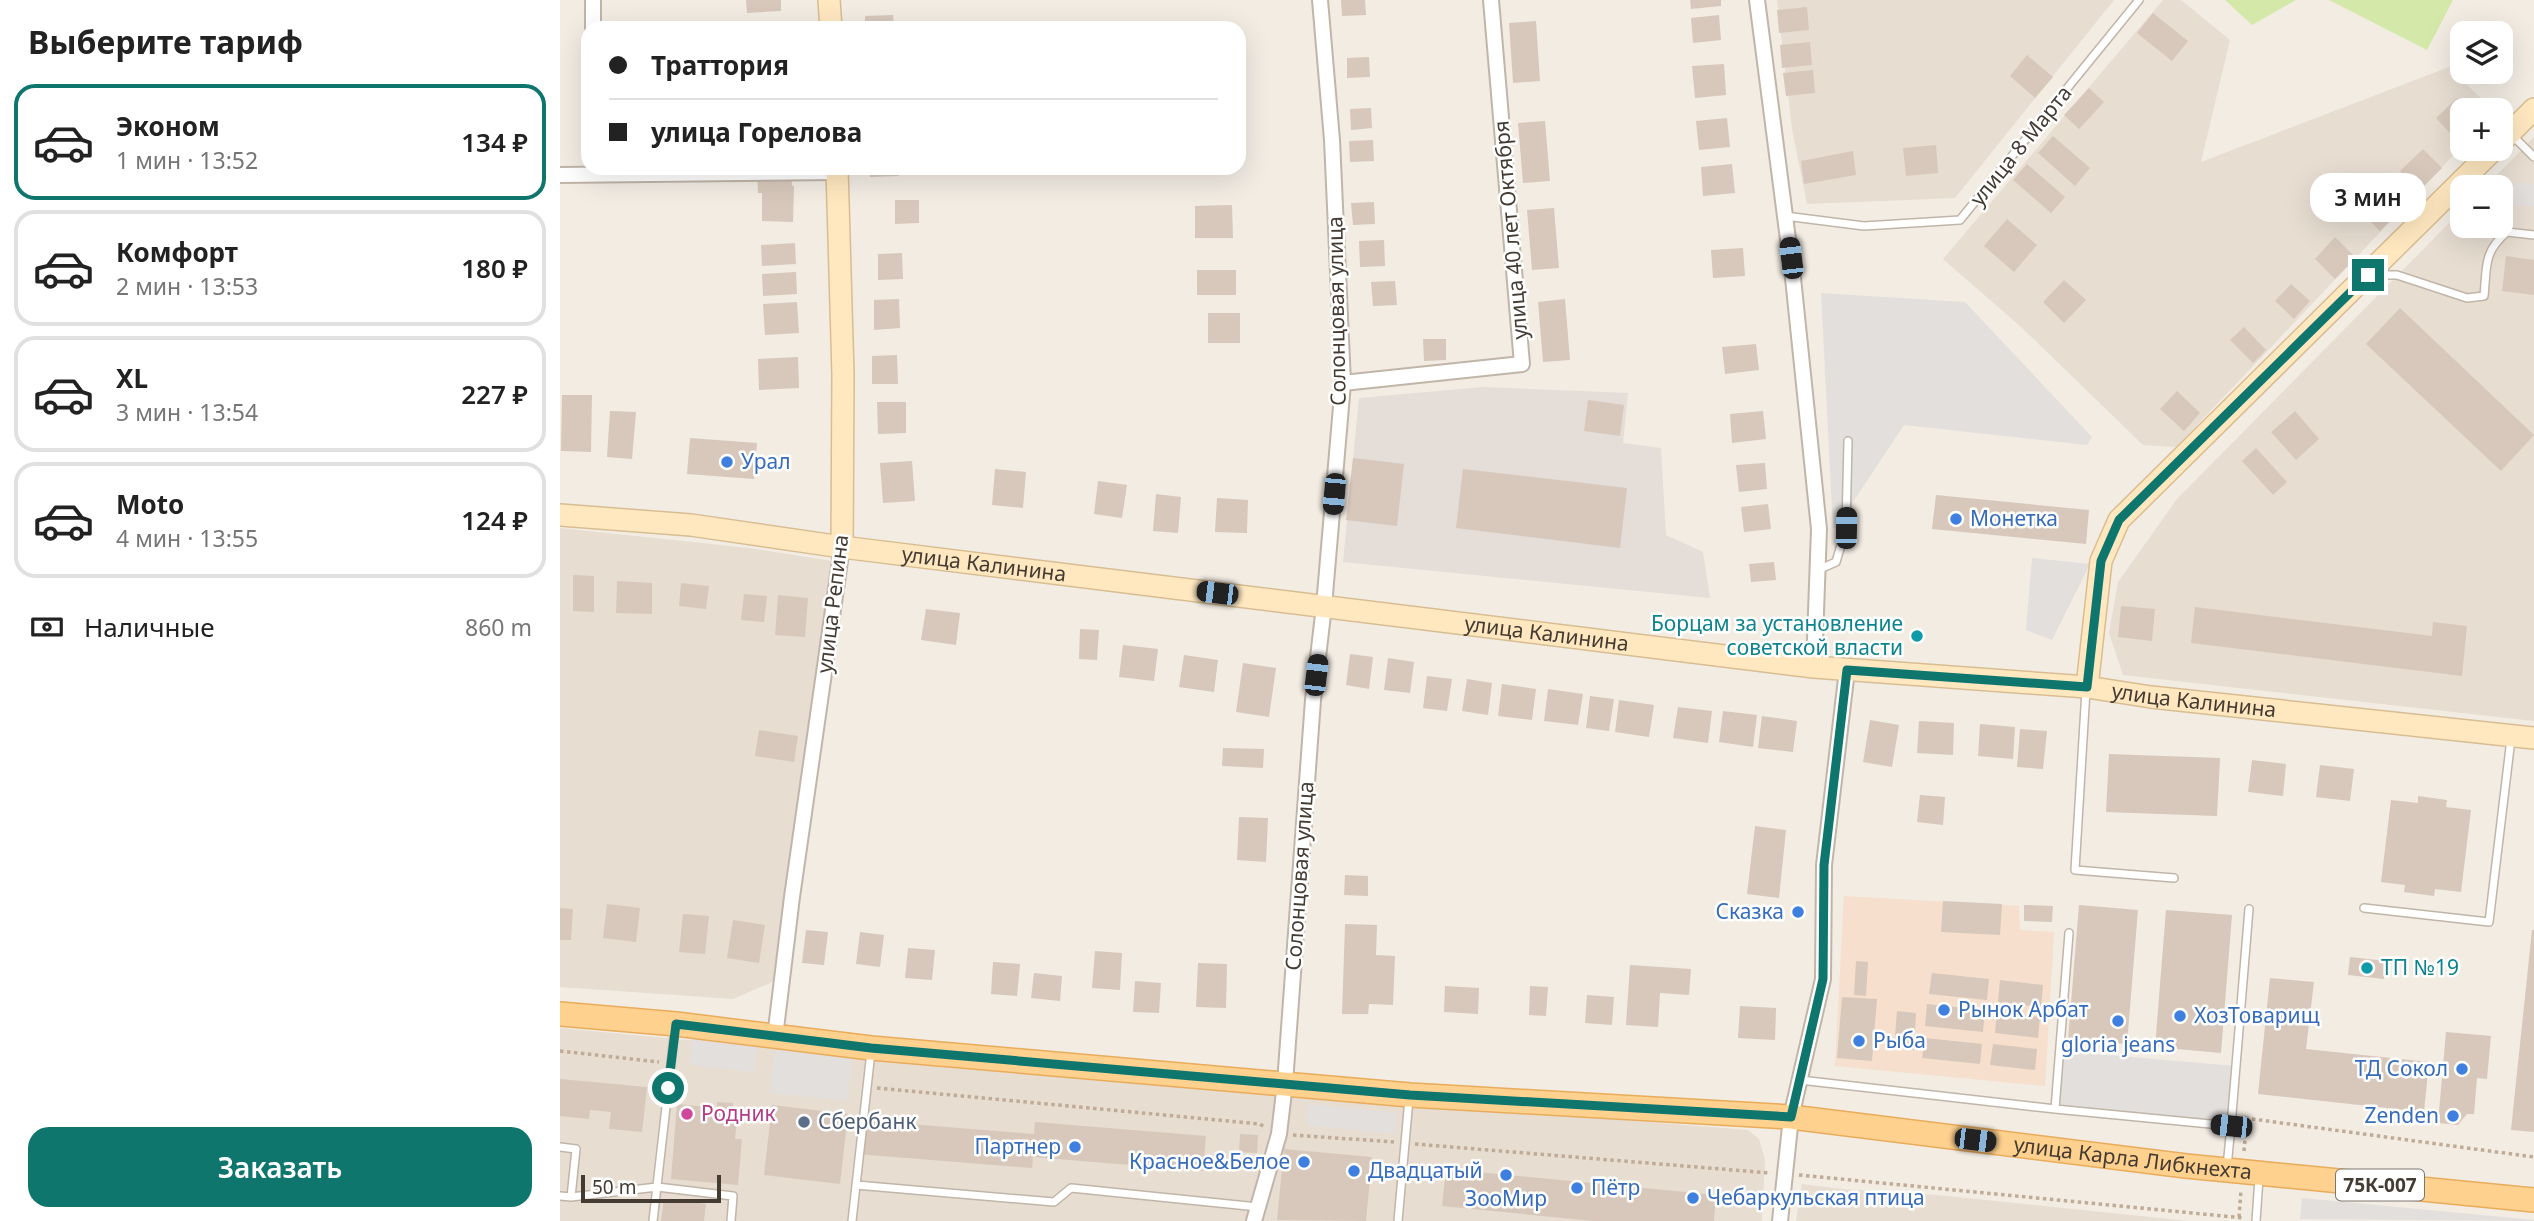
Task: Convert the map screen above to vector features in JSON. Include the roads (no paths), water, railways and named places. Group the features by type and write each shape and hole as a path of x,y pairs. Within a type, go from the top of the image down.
{"main road":[{"name":"улица Карла Либкнехта","path":"560,1014 676,1024 771,1041 1410,1095 1791,1117 2260,1174 2534,1200"}],"street":[{"path":"593,0 593,21"},
{"path":"829,0 830,21"},
{"name":"Солонцовая улица","path":"1256,1214 1279,1134 1285,1083 1313,700 1343,383 1332,140 1320,0"},
{"name":"улица 40 лет Октября","path":"1343,383 1522,365 1492,0"},
{"path":"1757,0 1785,216 1819,529 1820,569 1814,667"},
{"path":"2513,129 2534,109"},
{"path":"2087,687 2101,561 2119,520 2482,161"},
{"path":"560,176 581,173"},
{"name":"улица Репина","path":"771,1041 842,547 843,375 837,175"},
{"name":"улица Калинина","path":"560,515 691,525 842,547 1814,667 2087,687 2151,697 2534,738"},
{"path":"1780,1221 1791,1117 1823,979 1824,865 1847,670"}],"lane":[{"name":"улица 8 Марта","path":"1785,216 1864,226 1960,220 2139,0"},
{"path":"2513,143 2534,158"},
{"path":"2368,275 2398,275 2468,298 2484,296 2490,250 2495,242 2507,232 2534,235"},
{"path":"1820,569 1836,562 1846,528 1848,441"},
{"path":"2087,687 2075,870 2174,878"},
{"path":"2364,908 2489,922 2512,735"},
{"path":"2227,1170 2249,909"},
{"path":"2055,1109 2069,933"},
{"path":"653,1221 676,1024"},
{"path":"852,1221 871,1048"},
{"path":"1800,1080 2231,1126"},
{"path":"1398,1221 1410,1095"},
{"path":"560,1147 576,1149 571,1197"},
{"path":"2256,1220 2260,1174"},
{"path":"856,1185 1054,1202 1071,1188 1256,1214"},
{"path":"560,1196 657,1187 733,1196 731,1221"}],"place":[{"name":"Урал","path":"727,462"},
{"name":"Монетка","path":"1956,519"},
{"name":"Борцам за установление советской власти","path":"1917,636"},
{"name":"Сказка","path":"1798,912"},
{"name":"ТП №19","path":"2367,968"},
{"name":"Рынок Арбат","path":"1944,1010"},
{"name":"ХозТоварищ","path":"2180,1016"},
{"name":"gloria jeans","path":"2118,1021"},
{"name":"Рыба","path":"1859,1041"},
{"name":"ТД Сокол","path":"2462,1069"},
{"name":"Родник","path":"687,1114"},
{"name":"Zenden","path":"2453,1116"},
{"name":"Сбербанк","path":"804,1122"},
{"name":"Партнер","path":"1075,1147"},
{"name":"Красное&Белое","path":"1304,1162"},
{"name":"Двадцатый","path":"1354,1171"},
{"name":"ЗооМир","path":"1506,1175"},
{"name":"Пётр","path":"1577,1188"},
{"name":"Чебаркульская птица","path":"1693,1198"}]}
